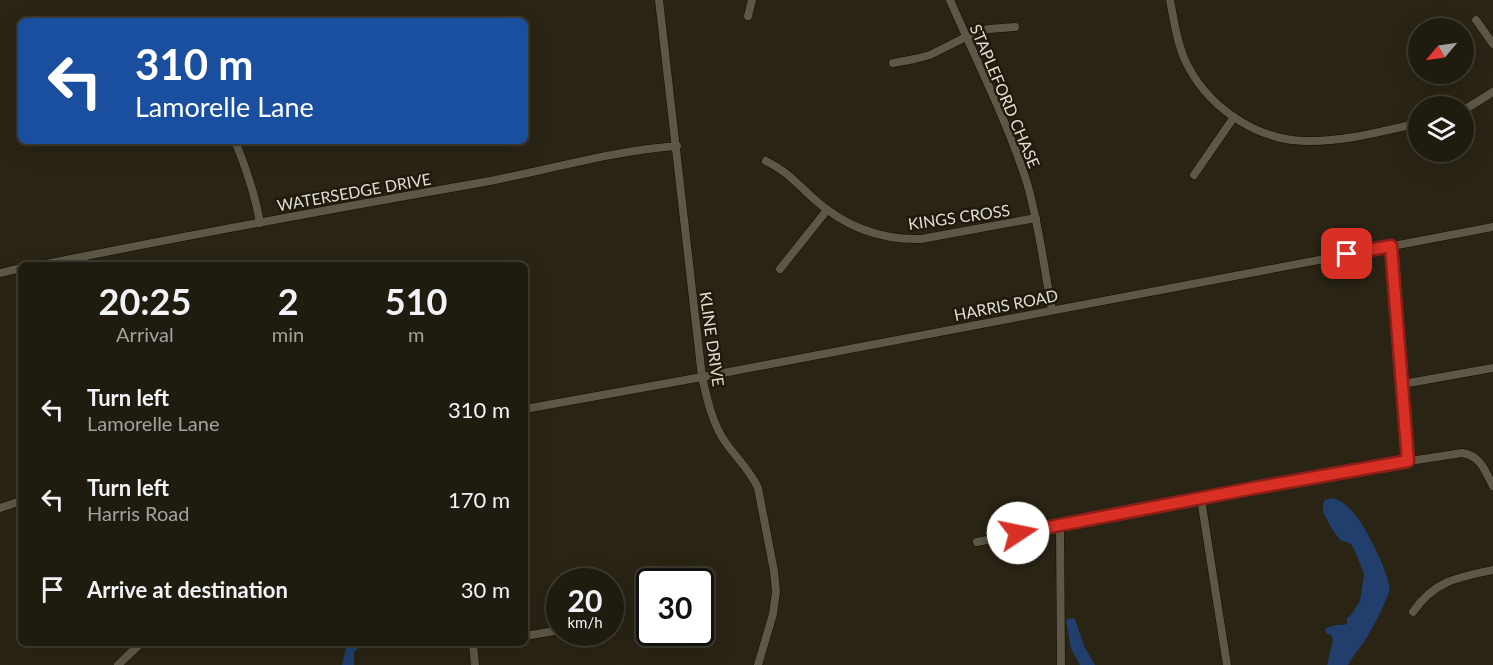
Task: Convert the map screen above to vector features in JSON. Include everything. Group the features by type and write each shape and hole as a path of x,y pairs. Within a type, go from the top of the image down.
{"street":[{"name":"KLINE DRIVE","path":"659,0 702,377 714,423 731,451 752,476 761,498 774,571 776,599 774,614 758,665"},
{"path":"748,16 752,0"},
{"name":"STAPLEFORD CHASE","path":"950,0 1007,128 1028,186 1052,310"},
{"path":"1170,0 1180,47 1193,74 1210,96 1244,124 1274,136 1306,141 1355,136 1408,125"},
{"path":"1476,20 1493,44"},
{"path":"893,63 930,55 966,37 988,30 1015,27"},
{"path":"1474,104 1493,92"},
{"path":"1194,174 1234,117"},
{"path":"236,144 248,173 260,223"},
{"name":"WATERSEDGE DRIVE","path":"57,262 486,182 619,153 676,146"},
{"name":"KINGS CROSS","path":"766,161 792,177 812,197 840,219 882,235 908,239 932,237 1036,218"},
{"path":"780,269 827,210"},
{"name":"HARRIS ROAD","path":"528,408 1493,227"},
{"path":"1391,246 1408,461"},
{"path":"0,273 18,269"},
{"path":"1403,384 1493,368"},
{"path":"977,542 1201,498 1462,453 1475,457 1482,464 1493,486"},
{"path":"1201,498 1227,665"},
{"path":"0,508 18,502"},
{"path":"1060,525 1060,665"},
{"path":"1413,612 1427,595 1445,582 1459,576 1493,570"},
{"path":"528,635 546,632"},
{"path":"118,665 138,646"},
{"path":"475,665 476,646"}],"water":[{"path":"1332,498 1346,505 1361,523 1378,554 1389,586 1389,592 1374,625 1348,665 1327,665 1333,640 1331,635 1325,631 1326,628 1347,623 1347,618 1360,601 1364,574 1351,544 1340,540 1323,512 1325,500"},
{"path":"1075,619 1084,646 1095,665 1080,665 1071,649 1066,620"},
{"path":"347,646 361,646 354,652 354,665 342,665"}],"route":[{"path":"1018,533 1408,461 1391,246 1347,254"}]}
